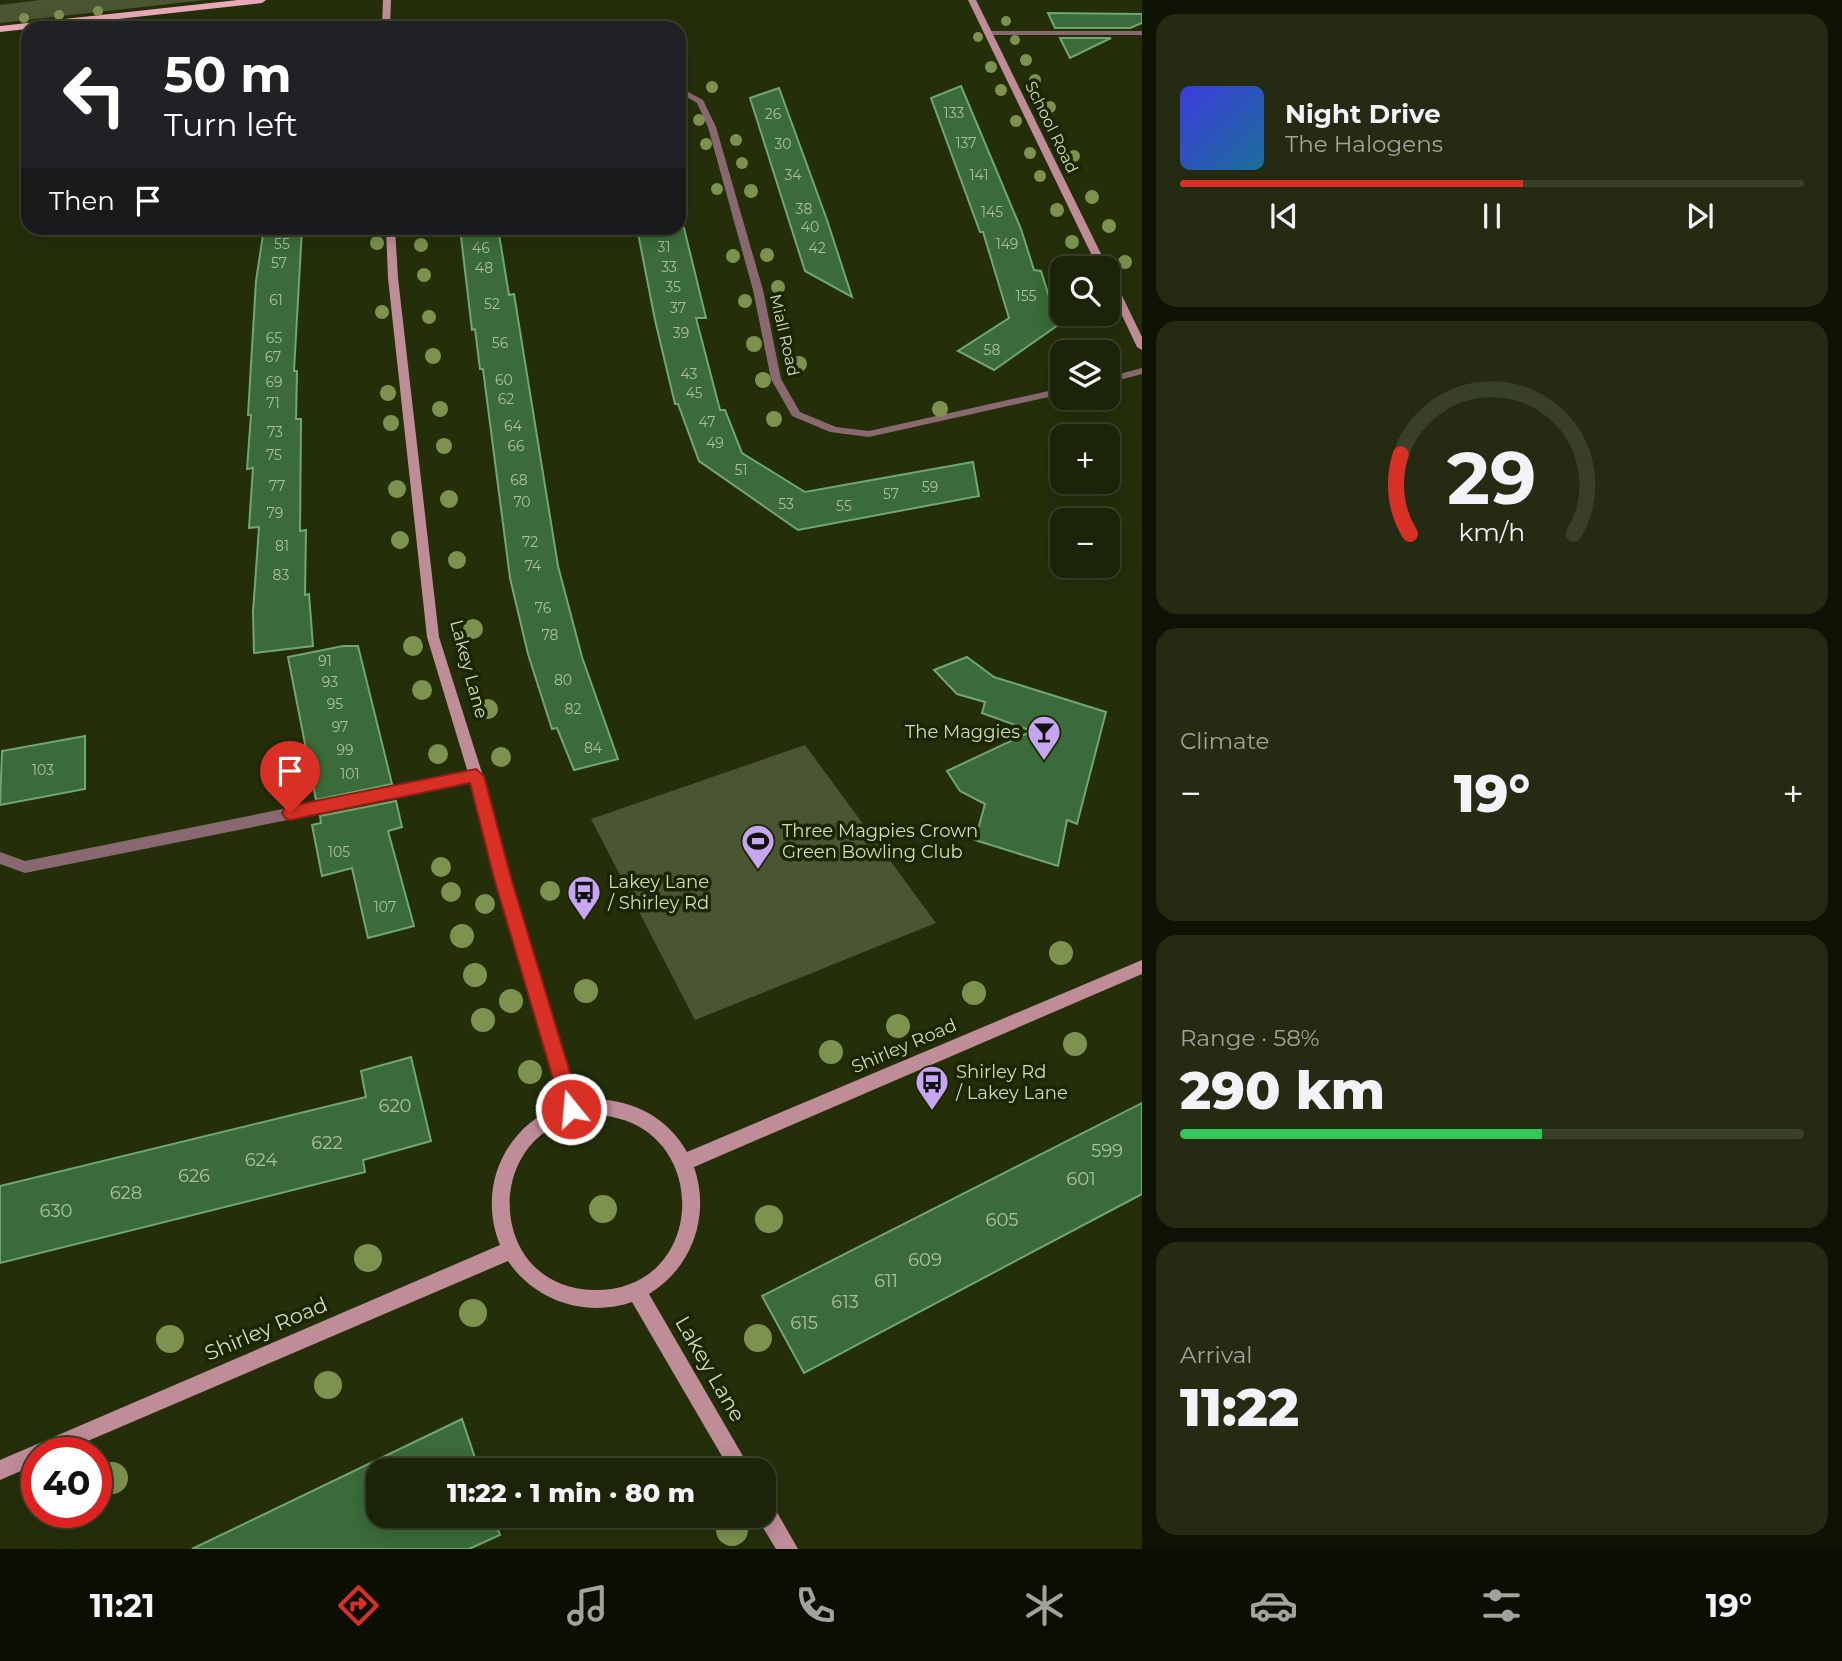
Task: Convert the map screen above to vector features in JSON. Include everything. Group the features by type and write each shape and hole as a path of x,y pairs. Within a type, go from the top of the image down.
{"main road":[{"path":"72,21 262,0"},
{"path":"0,29 21,27"}],"street":[{"path":"386,21 387,0"},
{"name":"School Road","path":"972,0 1097,256"},
{"path":"988,33 1142,33"},
{"name":"Miall Road","path":"686,93 700,102 712,127 758,290 776,379 796,414 834,430 869,434 1050,394"},
{"name":"Lakey Lane","path":"390,235 433,637 476,776 571,1109"},
{"path":"1120,302 1142,347"},
{"path":"1120,377 1142,371"},
{"path":"0,858 25,867 476,776"},
{"name":"Shirley Road","path":"683,1163 1142,967"},
{"path":"598,1106 624,1111 648,1122 668,1140 683,1163 691,1192 691,1222 681,1251 663,1274 637,1292 609,1300 580,1299 561,1293 529,1272 511,1250 501,1220 500,1191 508,1162 531,1132 545,1120 571,1109 598,1106"},
{"name":"Shirley Road","path":"75,1437 511,1250"},
{"name":"Lakey Lane","path":"637,1292 734,1458"},
{"name":"Shirley Road","path":"0,1470 21,1461"},
{"path":"776,1528 788,1549"}],"green space":[{"path":"40,0 205,0 0,23 0,5"},
{"name":"Three Magpies Crown Green Bowling Club","path":"805,745 936,923 695,1020 591,819"}],"building":[{"path":"1048,13 1142,14 1142,23 1130,28 1055,28"},
{"path":"1060,38 1111,38 1070,58"},
{"path":"961,86 1021,229 1034,270 1041,271 1050,300 1050,326 1057,326 994,370 958,351 1009,318 983,232 980,232 931,98"},
{"path":"779,88 852,297 805,271 750,98"},
{"path":"263,235 302,235 294,371 297,371 296,419 301,419 300,531 306,530 305,595 309,594 313,646 254,653 253,612 259,527 249,528 253,468 247,469 256,281"},
{"path":"461,235 499,235 509,295 514,294 558,566 582,657 618,759 574,770 557,728 552,729 528,654 510,578 483,369 480,369 475,329 472,330"},
{"path":"638,235 686,235 706,318 696,318 720,410 725,410 742,453 805,492 973,462 979,496 798,530 699,461 678,404 675,404"},
{"path":"343,646 358,646 392,784 316,800 288,657"},
{"name":"The Maggies","path":"967,657 994,677 1106,712 1077,824 1067,820 1058,866 975,840 985,804 960,791 947,771 1032,731 982,713 985,702 957,694 934,670"},
{"path":"85,736 85,789 0,805 2,751"},
{"path":"396,801 402,827 388,831 414,926 368,938 352,868 322,876 312,825 321,823 320,816"},
{"path":"411,1057 431,1141 363,1160 365,1172 0,1263 0,1186 366,1097 361,1071"},
{"path":"1142,1103 1142,1194 804,1373 762,1296"},
{"path":"462,1419 475,1458 381,1458"},
{"path":"366,1465 366,1528 497,1528 500,1535 469,1549 192,1549"}],"place":[{"name":"The Maggies","path":"1044,762"},
{"name":"Three Magpies Crown Green Bowling Club","path":"758,871"},
{"name":"Lakey Lane / Shirley Rd","path":"584,922"},
{"name":"Shirley Rd / Lakey Lane","path":"932,1112"}],"route":[{"path":"290,813 476,776 571,1109"}]}
